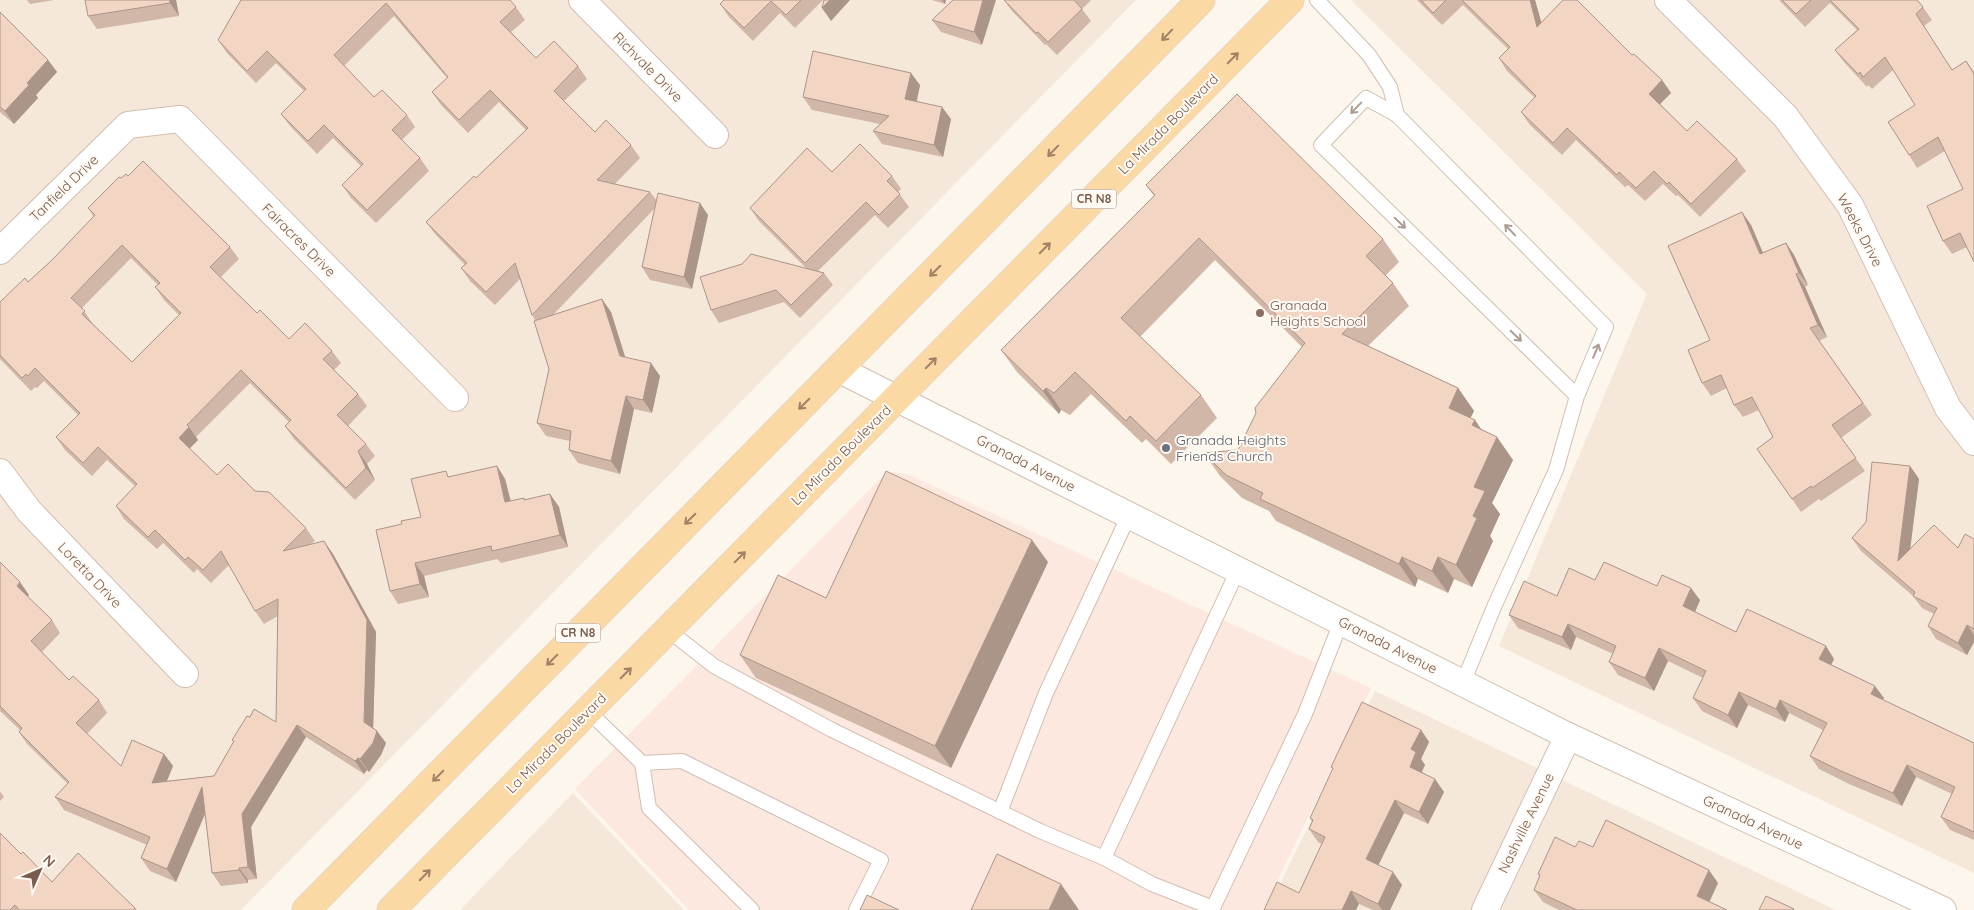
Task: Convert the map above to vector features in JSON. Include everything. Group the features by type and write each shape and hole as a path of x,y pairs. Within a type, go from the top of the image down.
{"main road":[{"name":"CR N8","path":"306,910 1201,0"},
{"name":"La Mirada Boulevard","path":"391,910 1290,0"}],"street":[{"name":"Richvale Drive","path":"582,0 715,135"},
{"name":"Weeks Drive","path":"1668,0 1785,116 1850,204 1948,408 1974,442"},
{"name":"Fairacres Drive","path":"128,126 180,119 455,398"},
{"name":"Tanfield Drive","path":"0,251 128,126"},
{"name":"Granada Avenue","path":"838,369 1568,736 1943,910"},
{"name":"Loretta Drive","path":"0,472 29,511 184,674"},
{"name":"Nashville Avenue","path":"1485,910 1568,736"}],"lane":[{"path":"1317,0 1368,55 1390,87 1397,115"},
{"path":"1463,683 1494,607 1556,470 1577,396 1606,327 1397,115 1366,98 1321,145 1577,396"},
{"path":"1000,812 1046,693 1129,515"},
{"path":"1104,858 1238,570"},
{"path":"668,630 714,666 906,768 1104,858 1152,884 1213,908 1306,714 1341,622"},
{"path":"588,711 642,763 649,808 752,910"},
{"path":"642,763 682,761 881,860 856,910"}],"shaded area":[{"path":"0,0 1136,0 241,910 0,910"},
{"path":"1353,0 1974,0 1974,873 1499,646 1647,294"},
{"path":"893,472 907,474 1371,688 1263,910 689,910 575,789 879,480"},
{"path":"1375,691 1836,910 1267,910"},
{"path":"573,793 684,910 460,910"}],"building":[{"path":"85,0 170,0 170,3 88,16"},
{"path":"241,0 510,0 516,7 500,22 536,58 554,41 578,66 554,91 595,132 606,120 631,145 597,180 650,192 532,315 515,263 486,292 461,268 467,263 426,222 474,176 476,178 528,128 490,90 459,120 432,92 448,77 386,3 334,55 374,97 382,90 407,115 392,130 420,158 367,210 342,185 363,164 324,125 308,141 281,114 306,89 267,51 247,71 218,40"},
{"path":"724,0 801,0 786,15 771,1 744,28 720,4"},
{"path":"824,0 830,0 822,8"},
{"path":"953,0 983,0 974,32 932,20"},
{"path":"1004,0 1074,0 1082,9 1048,42 1038,32 1036,33"},
{"path":"1421,0 1446,0 1433,13"},
{"path":"1462,0 1530,0 1537,27 1563,0 1577,0 1632,55 1634,54 1662,80 1649,94 1687,131 1697,121 1737,159 1691,204 1669,182 1667,184 1654,171 1636,188 1619,172 1617,175 1567,128 1553,143 1521,112 1536,96 1499,58 1510,47"},
{"path":"1782,0 1811,0 1796,14"},
{"path":"1830,0 1917,0 1923,7 1916,14 1952,70 1966,61 1974,74 1974,262 1960,233 1943,241 1927,206 1963,189 1938,137 1909,155 1888,122 1915,105 1885,57 1863,77 1860,72 1858,74 1835,50 1859,29"},
{"path":"0,12 48,60 27,83 29,85 5,111 0,107"},
{"path":"813,51 911,73 905,99 942,107 934,145 873,131 889,116 803,97"},
{"path":"1237,94 1383,239 1366,256 1393,283 1342,334 1458,388 1449,408 1475,420 1472,425 1497,437 1474,487 1485,491 1473,516 1477,518 1456,565 1438,557 1432,571 1402,557 1399,564 1260,499 1263,493 1226,475 1204,453 1238,450 1256,413 1255,408 1305,343 1199,238 1121,318 1201,395 1156,441 1130,416 1126,421 1075,372 1054,393 1046,388 1043,391 1001,350 1155,195 1146,185"},
{"path":"860,144 892,176 887,181 900,194 879,215 866,202 805,263 750,208 807,148 832,172"},
{"path":"143,161 230,247 210,267 257,313 260,310 289,339 305,323 332,351 323,359 358,394 337,415 366,444 358,451 366,468 346,488 285,426 291,420 241,370 187,425 189,427 179,438 217,475 228,464 255,491 269,492 306,528 283,551 324,541 367,620 364,722 377,731 373,743 360,759 358,758 355,761 297,725 242,814 248,867 239,868 239,870 212,873 202,787 167,869 141,858 150,837 55,797 69,782 19,732 22,728 0,706 0,562 20,582 17,586 52,620 31,641 69,680 73,676 99,700 76,723 121,766 132,740 164,754 152,783 214,776 234,741 232,740 247,716 250,717 254,709 276,722 278,599 255,611 221,551 203,570 188,557 185,560 155,530 148,537 116,506 137,484 98,447 83,463 56,437 80,413 35,368 28,376 26,374 22,378 0,355 0,302 25,278 28,282 52,260 95,215 88,208 119,177 121,178 126,174 128,176","holes":["122,245 160,283 155,287 181,313 132,362 82,314 85,311 71,298"]},
{"path":"658,193 700,203 684,277 642,267"},
{"path":"1742,212 1760,254 1786,243 1799,273 1796,274 1818,325 1810,328 1863,403 1832,425 1856,458 1812,488 1811,486 1792,499 1757,449 1773,437 1752,397 1734,405 1721,375 1702,383 1688,350 1710,340 1668,246"},
{"path":"751,254 824,273 791,305 776,290 711,310 700,277 742,264"},
{"path":"602,299 620,356 651,363 643,400 626,396 611,461 569,450 571,431 537,423 549,369 534,321"},
{"path":"1872,462 1910,466 1898,561 1934,525 1958,548 1965,534 1974,539 1974,629 1967,625 1958,643 1928,626 1937,608 1913,596 1915,592 1852,538 1866,522"},
{"path":"497,466 505,502 550,494 560,535 492,551 491,546 415,563 420,584 390,591 376,530 402,524 401,521 421,517 411,479 446,471 448,477"},
{"path":"886,471 1032,540 935,746 740,655 778,575 826,598"},
{"path":"1604,562 1657,586 1662,575 1691,588 1683,606 1736,632 1747,609 1826,646 1819,659 1875,686 1871,694 1974,743 1974,832 1941,817 1955,787 1907,765 1893,793 1810,756 1827,723 1780,700 1776,709 1739,692 1728,715 1693,698 1706,671 1659,648 1645,678 1609,662 1616,646 1568,624 1562,637 1509,615 1524,581 1557,596 1569,568 1595,580"},
{"path":"1362,702 1421,730 1411,749 1416,752 1410,767 1435,779 1419,812 1395,800 1366,859 1393,872 1378,904 1351,891 1342,910 1264,910 1277,882 1299,893 1325,837 1309,829 1313,820 1310,818 1333,768 1331,767"},
{"path":"1606,820 1709,870 1697,896 1727,910 1577,910 1534,890 1540,875 1538,874 1555,837 1575,847 1579,841 1593,847"},
{"path":"0,833 21,854 23,852 52,882 78,853 135,908 134,910 19,910 15,905 10,910 0,910"},
{"path":"997,854 1061,884 1049,910 971,910"},
{"path":"867,895 899,910 860,910"},
{"path":"1766,896 1794,909 1759,910"}],"place":[{"name":"Granada Heights School","path":"1260,313"},
{"name":"Granada Heights Friends Church","path":"1166,448"}]}
